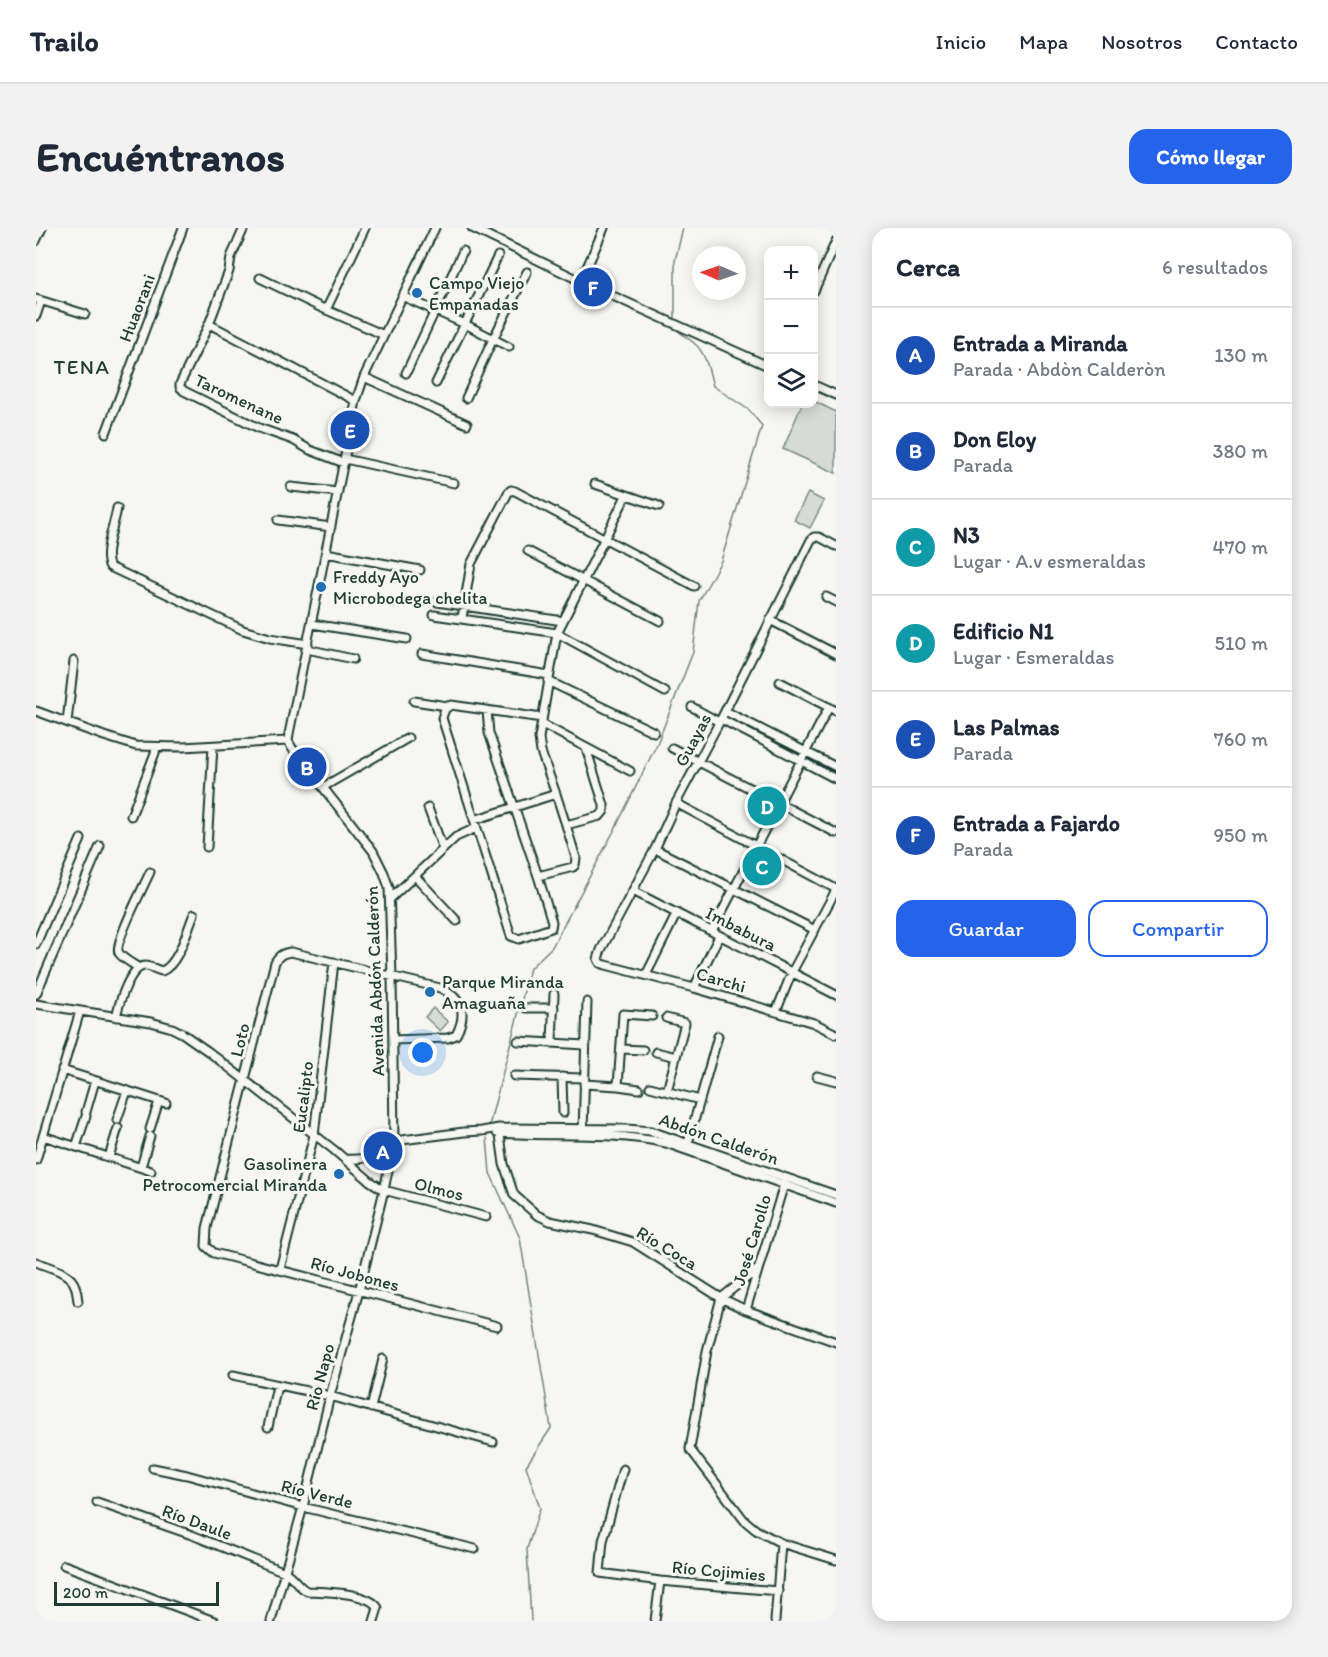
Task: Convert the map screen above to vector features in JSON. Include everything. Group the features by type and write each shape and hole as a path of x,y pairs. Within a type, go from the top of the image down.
{"street":[{"path":"36,241 42,228"},
{"name":"Huaorani","path":"106,433 183,228"},
{"name":"Taromenane","path":"244,228 231,257 229,271 209,324 180,387 249,423 293,440 310,450 344,461"},
{"path":"326,310 365,228"},
{"path":"36,721 38,711 136,746 213,746 288,741 356,401 364,377 435,228"},
{"path":"472,228 581,281 764,364"},
{"path":"581,281 604,228"},
{"path":"818,280 836,241"},
{"path":"406,373 463,251"},
{"path":"436,383 498,256"},
{"path":"466,398 527,272"},
{"path":"260,278 384,335"},
{"path":"402,296 465,324 509,347"},
{"path":"36,316 38,300 85,314"},
{"path":"209,324 356,401"},
{"path":"364,377 467,424"},
{"path":"818,387 836,395"},
{"path":"344,461 454,483"},
{"path":"595,484 659,506"},
{"path":"291,487 338,492"},
{"path":"462,618 471,564 511,490 694,586"},
{"path":"538,876 573,867 576,858 540,745 557,633 626,496"},
{"path":"117,508 108,544 106,562 110,567 243,630 353,659"},
{"path":"278,520 331,527"},
{"name":"Guayas","path":"598,958 600,950 655,849 676,803 814,537 836,546"},
{"path":"528,551 660,621"},
{"path":"326,553 420,570"},
{"path":"825,597 836,602"},
{"path":"437,602 563,621"},
{"path":"434,615 557,633 665,692"},
{"path":"770,620 836,654"},
{"path":"312,624 407,639"},
{"path":"422,654 549,678 654,732"},
{"path":"67,722 74,661"},
{"path":"694,988 728,903 801,760 833,709 780,682"},
{"path":"414,701 542,721 630,771"},
{"path":"447,706 443,714 443,723 511,936 519,939 550,928 552,922 489,733 487,711"},
{"path":"692,707 836,779"},
{"path":"725,711 836,767"},
{"path":"323,787 408,738"},
{"name":"Avenida Abdón Calderón","path":"288,741 373,851 389,888 394,1141"},
{"path":"207,847 213,746"},
{"path":"131,816 156,747"},
{"path":"566,825 597,817 604,811 586,748"},
{"path":"672,748 836,833"},
{"path":"390,899 456,837 475,824 515,807 556,794"},
{"path":"676,803 758,844 836,890 792,972 776,1012"},
{"path":"428,808 443,849"},
{"path":"36,944 81,839"},
{"path":"36,994 100,846"},
{"path":"655,849 815,930"},
{"path":"139,968 119,954 117,947 150,872"},
{"path":"415,876 458,921"},
{"name":"Imbabura","path":"633,891 836,995"},
{"path":"646,975 677,913"},
{"path":"116,1017 128,982 139,968 147,965 162,971 167,970 174,962 194,914"},
{"name":"Loto","path":"206,1246 207,1228 278,957 291,952 440,988 453,994 460,1004 462,1016 456,1035 448,1038 393,1040"},
{"name":"Carchi","path":"598,958 600,963 606,965 814,1023 836,1034"},
{"name":"Eucalipto","path":"280,1269 314,1135 334,962"},
{"path":"552,1043 554,994"},
{"path":"37,1002 154,1023 182,1033 384,1190"},
{"path":"583,1132 587,1002"},
{"path":"526,1008 554,1008"},
{"path":"36,1160 80,1011"},
{"path":"618,1086 623,1014 652,1016"},
{"path":"666,1018 685,1023 667,1091"},
{"path":"688,1143 718,1036"},
{"path":"518,1041 585,1045"},
{"path":"621,1049 643,1050"},
{"path":"656,1052 676,1057"},
{"path":"62,1070 162,1102 150,1132 141,1167"},
{"path":"514,1076 562,1077 639,1089"},
{"path":"817,1076 836,1081"},
{"path":"562,1077 563,1113"},
{"path":"76,1147 96,1081"},
{"path":"650,1087 700,1100"},
{"path":"109,1157 127,1091"},
{"name":"Abdón Calderón","path":"394,1141 482,1131 651,1131 688,1143 836,1203"},
{"name":"Río Coca","path":"499,1131 504,1164 514,1195 537,1215 550,1221 593,1230 633,1242 721,1298 746,1310 836,1342"},
{"name":"Abdón Calderón","path":"583,1132 666,1143 785,1182 836,1195"},
{"path":"43,1136 151,1171"},
{"path":"345,1159 361,1160 377,1156 394,1141"},
{"name":"Río Napo","path":"271,1621 359,1291 394,1141"},
{"name":"José Carollo","path":"746,1310 785,1182"},
{"name":"Olmos","path":"384,1190 486,1217"},
{"name":"Río Jobones","path":"206,1246 214,1253 498,1326"},
{"path":"36,1262 70,1278 75,1283 78,1301"},
{"path":"758,1269 721,1298 707,1352 690,1449 744,1520 756,1530 781,1543 836,1560"},
{"path":"371,1408 383,1359"},
{"path":"233,1375 330,1396 493,1442"},
{"path":"268,1427 277,1386"},
{"name":"Río Verde","path":"153,1468 475,1549"},
{"path":"623,1469 603,1541 600,1573 660,1581"},
{"name":"Río Daule","path":"97,1502 192,1535 285,1572 308,1591 338,1593 376,1604 378,1608 374,1621"},
{"path":"775,1621 781,1543"},
{"path":"64,1565 214,1621"},
{"name":"Río Cojimies","path":"655,1621 660,1581 778,1591"}],"shaded area":[{"path":"818,403 836,412 836,473 783,449 800,408 818,408"},
{"path":"808,493 824,501 810,528 794,520"},
{"path":"433,1008 448,1022 440,1031 425,1017"}],"waterway":[{"path":"675,320 675,261 683,228"},
{"path":"489,1126 530,968 552,947 657,744 693,652 699,601 721,561 762,426 749,410 713,386 698,347 675,327"},
{"path":"487,1138 490,1173 520,1238 551,1428 526,1466 540,1508 527,1549 531,1621"}],"place":[{"name":"Entrada a Fajardo","path":"593,287"},
{"name":"Campo Viejo Empanadas","path":"417,293"},
{"name":"Las Palmas","path":"350,430"},
{"name":"Freddy Ayo Microbodega chelita","path":"321,587"},
{"name":"Don Eloy","path":"307,767"},
{"name":"Edificio N1","path":"767,806"},
{"name":"N3","path":"762,866"},
{"name":"Parque Miranda Amaguaña","path":"430,992"},
{"name":"Entrada a Miranda","path":"383,1151"},
{"name":"Gasolinera Petrocomercial Miranda","path":"339,1174"}],"district":[{"name":"TENA","path":"82,366"}]}
